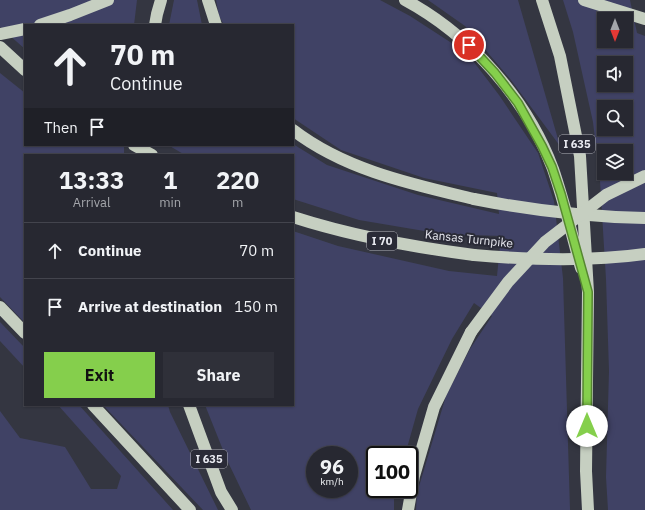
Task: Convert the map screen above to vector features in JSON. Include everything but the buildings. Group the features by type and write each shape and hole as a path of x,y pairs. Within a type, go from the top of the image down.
{"highway":[{"path":"43,24 108,0"},
{"path":"155,24 161,0"},
{"path":"208,0 216,24"},
{"path":"405,0 445,26 469,45 495,73 518,103 537,135 552,167 588,292"},
{"name":"I 635","path":"542,0 560,56 580,156 588,292 586,470 588,510"},
{"path":"584,0 645,19"},
{"path":"0,34 24,29"},
{"path":"0,47 24,69"},
{"path":"294,131 331,154 368,170 420,186 524,208 573,214 645,218"},
{"path":"136,146 150,154"},
{"path":"408,510 414,476 434,407 471,332 508,282 545,242 606,195 645,176"},
{"name":"Kansas Turnpike","path":"294,217 327,228 381,241 426,249 474,255 518,259 572,259 628,257 645,254"},
{"path":"0,307 24,332"},
{"path":"94,406 190,510"},
{"name":"I 635","path":"189,406 221,492 232,510"}],"shaded area":[{"path":"0,0 137,0 134,24 24,24 24,48 0,27"},
{"path":"174,0 197,0 202,24 169,24"},
{"path":"216,0 380,0 410,16 467,53 499,95 538,153 554,201 563,278 570,510 416,510 418,490 446,396 470,349 492,316 474,303 452,339 418,409 408,446 366,446 366,498 394,498 394,510 251,510 227,460 205,406 294,406 294,231 338,246 449,271 497,276 501,236 442,234 359,220 294,199 294,154 183,154 170,146 294,146 294,145 327,165 418,195 499,214 497,193 424,178 341,150 294,119 294,24 223,24 219,16"},
{"path":"428,0 518,0 560,146 511,80 465,26"},
{"path":"563,0 630,0 633,12 597,12 597,48 633,48 633,14 637,33 645,36 645,510 608,510 606,477 609,371 606,279 600,180 633,180 633,144 597,144 597,156 593,122 573,32"},
{"path":"0,73 24,92 24,146 124,146 124,154 24,154 24,322 0,297"},
{"path":"0,322 24,347 24,367 0,341"},
{"path":"59,406 80,406 173,510 0,510 0,411 20,438 65,447 91,489 117,489 121,476"},
{"path":"104,406 168,406 218,510 203,510"}],"route":[{"path":"469,45 495,73 518,103 537,135 552,167 561,194 588,292 587,426"}]}
